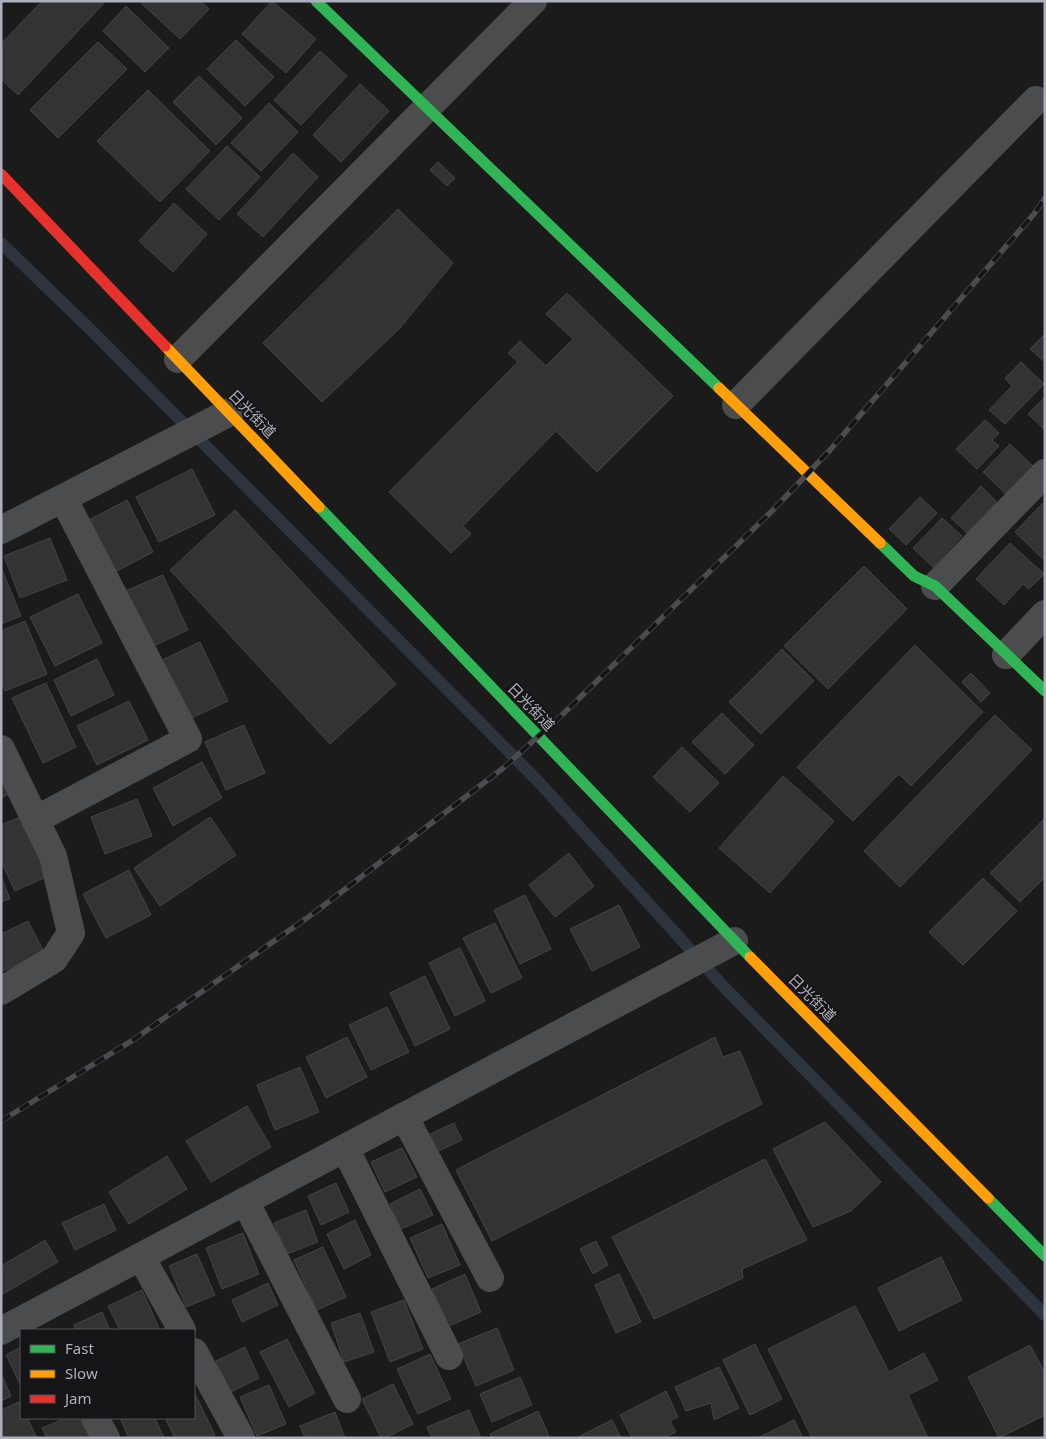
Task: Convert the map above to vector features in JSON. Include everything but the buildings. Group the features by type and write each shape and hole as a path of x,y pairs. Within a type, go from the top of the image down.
{"main road":[{"path":"316,1 914,576 935,586 1045,691"},
{"name":"日光街道","path":"1,174 734,941 1045,1256"}],"street":[{"path":"178,359 533,1"},
{"path":"736,405 1036,100"},
{"path":"1,530 230,412"},
{"path":"935,586 1045,473"},
{"path":"36,820 188,739 63,498"},
{"path":"1006,654 1045,614"},
{"path":"1,749 53,856 71,933 54,959 1,991"},
{"path":"1,1331 45,1320 141,1257 734,941"},
{"path":"404,1116 490,1278"},
{"path":"345,1148 449,1356"},
{"path":"245,1201 347,1399"},
{"path":"141,1257 181,1329"},
{"path":"195,1354 242,1438"},
{"path":"96,1419 106,1438"}],"waterway":[{"path":"1,243 93,332 537,780 724,987 1045,1315"}],"railway":[{"path":"1,1121 133,1040 314,913 502,769 563,714 773,510 830,450 1034,214 1045,198"}],"traffic: fast":[{"path":"316,1 719,388"},
{"path":"319,507 750,957"},
{"path":"880,543 914,576 935,586 1045,691"},
{"path":"988,1198 1045,1256"}],"traffic: slow":[{"path":"165,346 319,507"},
{"path":"719,388 880,543"},
{"path":"750,957 988,1198"}],"traffic: jam":[{"path":"1,174 165,346"}]}
